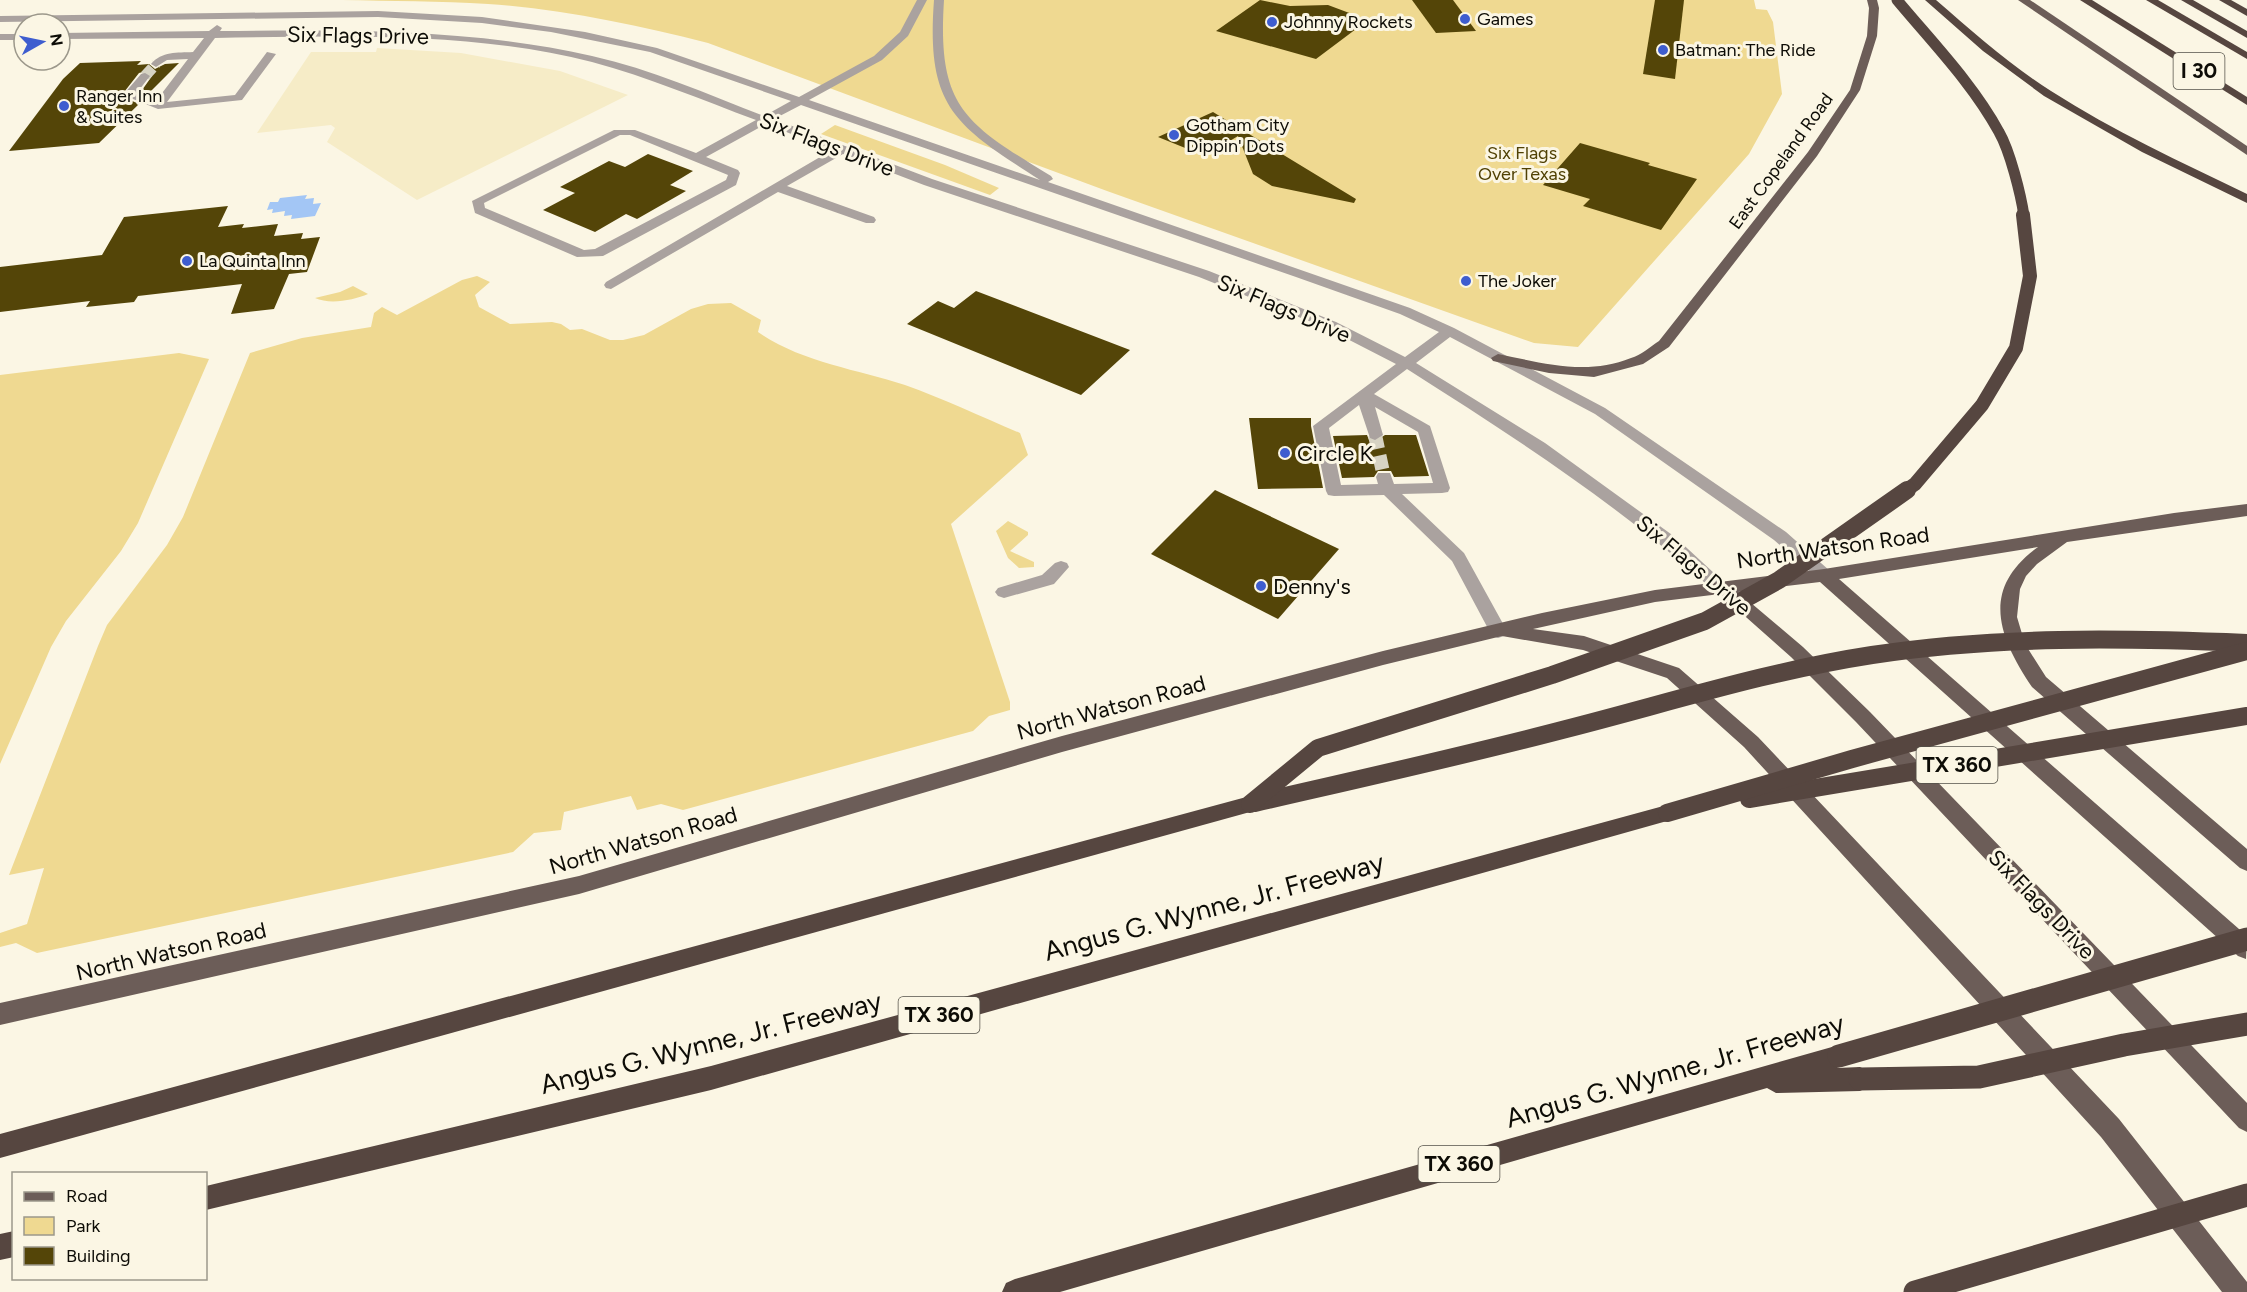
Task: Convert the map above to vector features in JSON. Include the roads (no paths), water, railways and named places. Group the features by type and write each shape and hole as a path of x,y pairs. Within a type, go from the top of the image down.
{"highway":[{"path":"1251,804 1318,748 1552,675 1705,621 1779,580 1916,484 1982,405 2016,348 2030,276 2022,201 2000,133 1970,89 1898,0"},
{"path":"1930,0 1980,45 2048,93 2135,144 2247,199"},
{"name":"I 30","path":"2085,0 2247,102"},
{"path":"2151,0 2247,56"},
{"path":"2186,0 2247,35"},
{"path":"2224,0 2247,13"},
{"path":"0,1146 1251,804 1568,729 1748,681 1872,655 2002,640 2148,638 2247,643"},
{"path":"1667,813 2247,651"},
{"name":"Angus G. Wynne, Jr. Freeway","path":"207,1198 711,1078 1667,813 2247,716"},
{"name":"Angus G. Wynne, Jr. Freeway","path":"1015,1292 2247,939"},
{"path":"1750,1081 1979,1077 2124,1045 2247,1024"},
{"path":"1915,1292 2247,1195"}],"main road":[{"name":"East Copeland Road","path":"1498,358 1549,369 1594,373 1638,361 1664,344 1813,154 1855,90 1872,36 1874,8 1872,0"},
{"path":"2023,0 2247,151"},
{"name":"North Watson Road","path":"0,1014 579,885 1062,744 1383,658 1498,631 1655,596 1719,586 1824,575 2174,519 2247,510"},
{"path":"2062,537 2018,572 2008,602 2008,626 2022,658 2039,682 2247,862"},
{"name":"Six Flags Drive","path":"1824,575 2138,850 2247,950"},
{"name":"Six Flags Drive","path":"1719,586 1797,652 1863,717 2247,1120"},
{"path":"1498,631 1584,644 1672,673 1751,742 2110,1128 2238,1292"}],"street":[{"path":"697,157 734,173 732,182 598,253 582,254 478,210 478,201 618,132 631,132 697,157 867,66 888,50 909,26 922,0"},
{"path":"939,0 936,33 938,67 945,91 960,114 982,138 1074,196"},
{"name":"Six Flags Drive","path":"0,19 378,14 502,22 574,32 653,50 1312,278 1405,312 1449,331 1600,411 1780,536 1824,575"},
{"path":"158,106 212,34 229,16"},
{"path":"455,37 502,22"},
{"name":"Six Flags Drive","path":"72,36 340,33 455,37 541,48 609,63 928,182 1204,274 1331,325 1408,364 1492,415 1605,493 1669,541 1719,586"},
{"path":"145,76 129,95 158,106 238,98 271,54"},
{"path":"156,64 164,57 198,55"},
{"path":"611,285 842,149"},
{"path":"777,187 870,220"},
{"path":"1364,395 1425,429 1442,488 1386,483 1334,491 1322,426 1364,395 1408,364 1449,331"},
{"path":"1364,395 1375,435"},
{"path":"1386,483 1458,557 1498,631"},
{"path":"1004,592 1048,580 1061,567"}],"water":[{"path":"307,195 305,199 314,198 313,204 321,203 315,216 291,219 292,215 284,216 285,211 272,213 273,209 267,210 270,202 278,202 280,198"}],"tunnel":[{"path":"145,76 156,64"},
{"path":"1375,435 1384,477"}],"place":[{"name":"Games","path":"1465,19"},
{"name":"Johnny Rockets","path":"1272,22"},
{"name":"Batman: The Ride","path":"1663,50"},
{"name":"Ranger Inn & Suites","path":"64,106"},
{"name":"Gotham City Dippin' Dots","path":"1174,135"},
{"name":"La Quinta Inn","path":"187,261"},
{"name":"The Joker","path":"1466,281"},
{"name":"Circle K","path":"1285,453"},
{"name":"Denny's","path":"1261,586"}],"park label":[{"name":"Six Flags Over Texas","path":"1522,163"}]}
